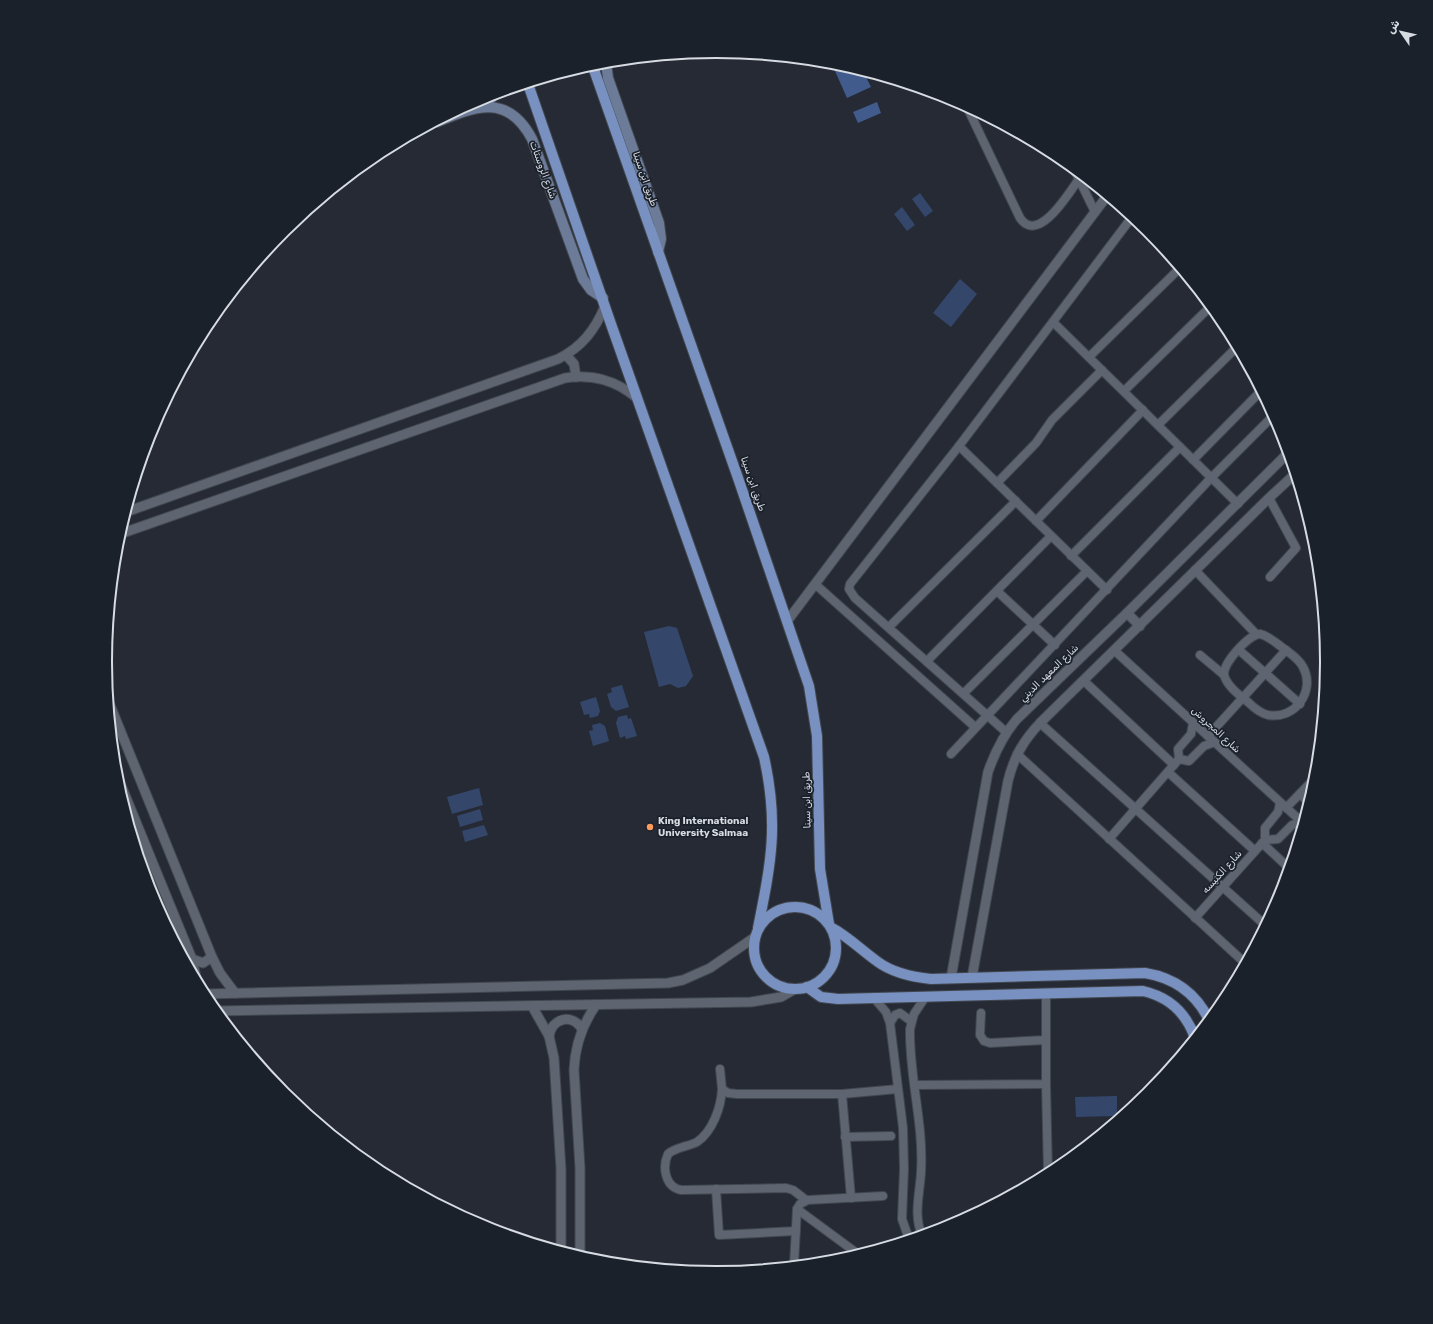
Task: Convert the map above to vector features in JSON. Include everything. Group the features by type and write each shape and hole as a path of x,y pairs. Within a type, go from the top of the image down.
{"main road":[{"path":"607,69 608,78 659,223 661,239 658,252"},
{"name":"طريق ابن سينا","path":"594,71 804,667 815,716 820,869 830,926"},
{"path":"529,88 637,398 758,738 768,777 773,814 772,850 756,933 754,956 762,974 777,985 795,989 807,988 824,977 835,959 835,938 830,926 821,915 810,909 793,906 775,911 765,918 756,933"},
{"path":"482,107 485,104"},
{"name":"شارع الروستات","path":"476,108 482,107 500,109 508,113 522,124 528,131 584,279 604,302"},
{"path":"830,926 851,940 878,962 891,969 917,978 1145,973 1158,975 1171,980 1189,992 1203,1007 1207,1015"},
{"path":"807,988 817,995 829,999 1136,991 1155,994 1176,1006 1185,1015 1193,1034"}],"street":[{"path":"971,114 1020,218 1026,225 1031,226 1049,218 1079,179"},
{"path":"1079,180 1095,212"},
{"path":"788,620 1104,199"},
{"path":"1006,732 964,693 855,598 849,589 850,584 959,446 1129,221"},
{"path":"1089,357 1177,271"},
{"path":"132,510 566,355 590,334 604,302"},
{"path":"1124,391 1207,310"},
{"path":"1053,322 1250,516"},
{"path":"1158,425 1234,350"},
{"path":"566,355 574,364 576,377"},
{"path":"998,483 1036,443 1049,424 1102,370"},
{"path":"127,532 554,382 576,377 603,379 627,390 637,398"},
{"path":"1193,460 1258,394"},
{"path":"1036,521 1143,410"},
{"path":"951,754 1211,478 1269,419"},
{"path":"959,446 1107,590"},
{"path":"1071,556 1180,447"},
{"name":"شارع المعهد الديني","path":"951,978 988,772 998,746 1006,732 1017,719 1238,504 1284,456"},
{"path":"972,977 1008,781 1016,754 1040,723 1115,651 1268,498 1291,478"},
{"path":"1268,498 1296,548 1270,577"},
{"path":"889,627 1016,501"},
{"path":"927,661 1051,536"},
{"path":"1195,570 1256,634 1264,635 1299,661 1306,675 1307,690 1300,704 1293,710 1274,716 1261,713 1228,683 1224,675 1200,655"},
{"path":"964,693 1087,571"},
{"path":"815,584 975,727"},
{"path":"997,591 1055,645"},
{"path":"1127,612 1140,626"},
{"path":"1224,675 1225,666 1256,634"},
{"path":"1239,650 1300,704"},
{"path":"1208,736 1286,650"},
{"name":"شارع المجروش","path":"1115,651 1299,820"},
{"path":"1084,681 1177,762 1189,761 1204,746 1215,742"},
{"path":"116,719 212,957 222,976 235,993"},
{"path":"1040,723 1261,922"},
{"path":"1109,839 1177,762 1178,749 1191,734 1193,723"},
{"path":"1016,754 1242,960"},
{"path":"1168,772 1255,851"},
{"name":"شارع الكنيسه","path":"1195,918 1263,841 1265,828 1283,805 1300,794 1308,786"},
{"path":"1300,794 1305,799"},
{"path":"131,808 193,964"},
{"path":"1263,841 1278,839 1292,825 1298,824"},
{"path":"1263,841 1285,864"},
{"path":"211,994 668,983 683,980 710,968 756,933"},
{"path":"192,959 202,963 212,957"},
{"path":"223,1011 751,1002 781,997 795,989"},
{"path":"1046,993 1048,1167"},
{"path":"921,1230 917,1217 921,1171 921,1150 910,1038 911,1021 917,1007 926,996"},
{"path":"873,997 886,1012 890,1023 904,1148 902,1219 908,1235"},
{"path":"580,1250 580,1168 574,1070 575,1056 582,1029 596,1005"},
{"path":"532,1006 549,1036 554,1058 562,1169 561,1245"},
{"path":"890,1023 895,1015 900,1013 911,1021"},
{"path":"981,1013 980,1035 984,1042 1046,1040"},
{"path":"549,1036 553,1025 563,1019 574,1020 582,1029"},
{"path":"720,1069 722,1089 720,1105 708,1130 696,1142 676,1149 668,1154 666,1178 671,1186 676,1189 786,1188 793,1190 806,1200 883,1196"},
{"path":"915,1085 1046,1084"},
{"path":"722,1089 728,1093 737,1094 842,1094 898,1089"},
{"path":"842,1094 850,1198"},
{"path":"845,1137 891,1136"},
{"path":"716,1189 719,1235 796,1231"},
{"path":"794,1261 797,1209 806,1200"},
{"path":"797,1209 852,1250"}],"shaded area":[{"path":"835,70 866,77 871,87 847,98"},
{"path":"877,102 881,113 858,123 853,112"},
{"path":"920,193 933,211 925,217 912,199"},
{"path":"902,207 915,225 907,231 894,214"},
{"path":"960,279 977,294 951,327 933,313"},
{"path":"669,626 677,628 693,676 686,686 678,688 670,684 659,687 644,632"},
{"path":"622,685 629,707 616,711 611,707 607,694 612,692 611,688"},
{"path":"596,697 600,711 598,716 590,718 589,714 584,715 580,702"},
{"path":"627,715 628,719 631,718 637,736 626,739 625,736 620,738 616,723 618,717"},
{"path":"600,723 605,726 609,741 593,746 589,731 593,730 592,725"},
{"path":"479,788 483,805 452,814 447,797"},
{"path":"480,809 483,820 460,827 457,816"},
{"path":"484,825 488,835 465,842 462,831"},
{"path":"1117,1096 1117,1114 1115,1116 1076,1117 1075,1097"}],"place":[{"name":"King International University Salmaa","path":"650,827"}]}
